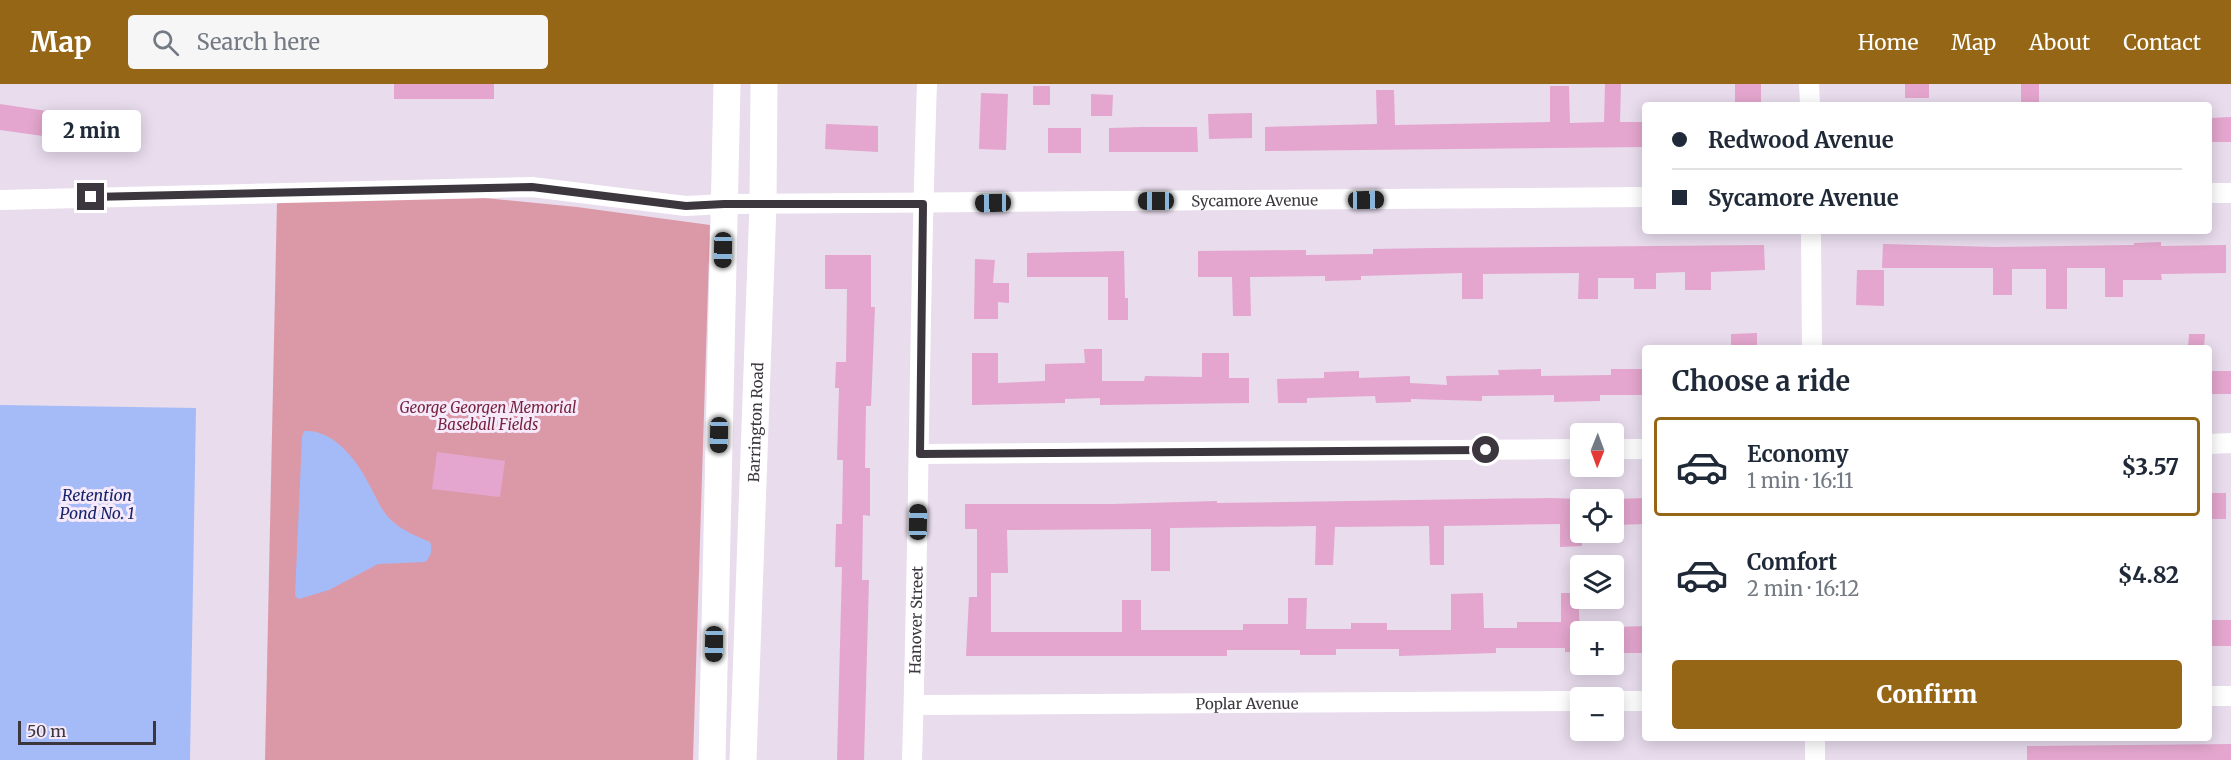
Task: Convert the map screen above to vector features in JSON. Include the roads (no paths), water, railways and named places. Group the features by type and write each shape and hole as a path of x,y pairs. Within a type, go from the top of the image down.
{"main road":[{"path":"712,760 727,84"},
{"name":"Barrington Road","path":"743,760 763,204 764,84"}],"street":[{"name":"Hanover Street","path":"912,760 927,84"},
{"path":"1809,84 1810,102"},
{"name":"Sycamore Avenue","path":"0,200 532,187 686,206 1642,197"},
{"path":"2212,193 2231,193"},
{"path":"1811,234 1812,345"},
{"path":"2212,444 2231,443"},
{"path":"920,454 1570,449"},
{"path":"1624,449 1642,449"},
{"path":"2212,696 2231,696"},
{"name":"Poplar Avenue","path":"914,705 1570,701"},
{"path":"1624,701 1642,701"},
{"path":"1815,741 1815,760"}],"water":[{"name":"Retention Pond No. 1","path":"0,405 196,408 190,760 0,760"},
{"path":"304,431 326,436 345,449 360,468 390,519 404,530 430,542 431,553 425,562 378,564 329,590 299,599 295,596"}],"park label":[{"name":"George Georgen Memorial Baseball Fields","path":"488,416"}]}
